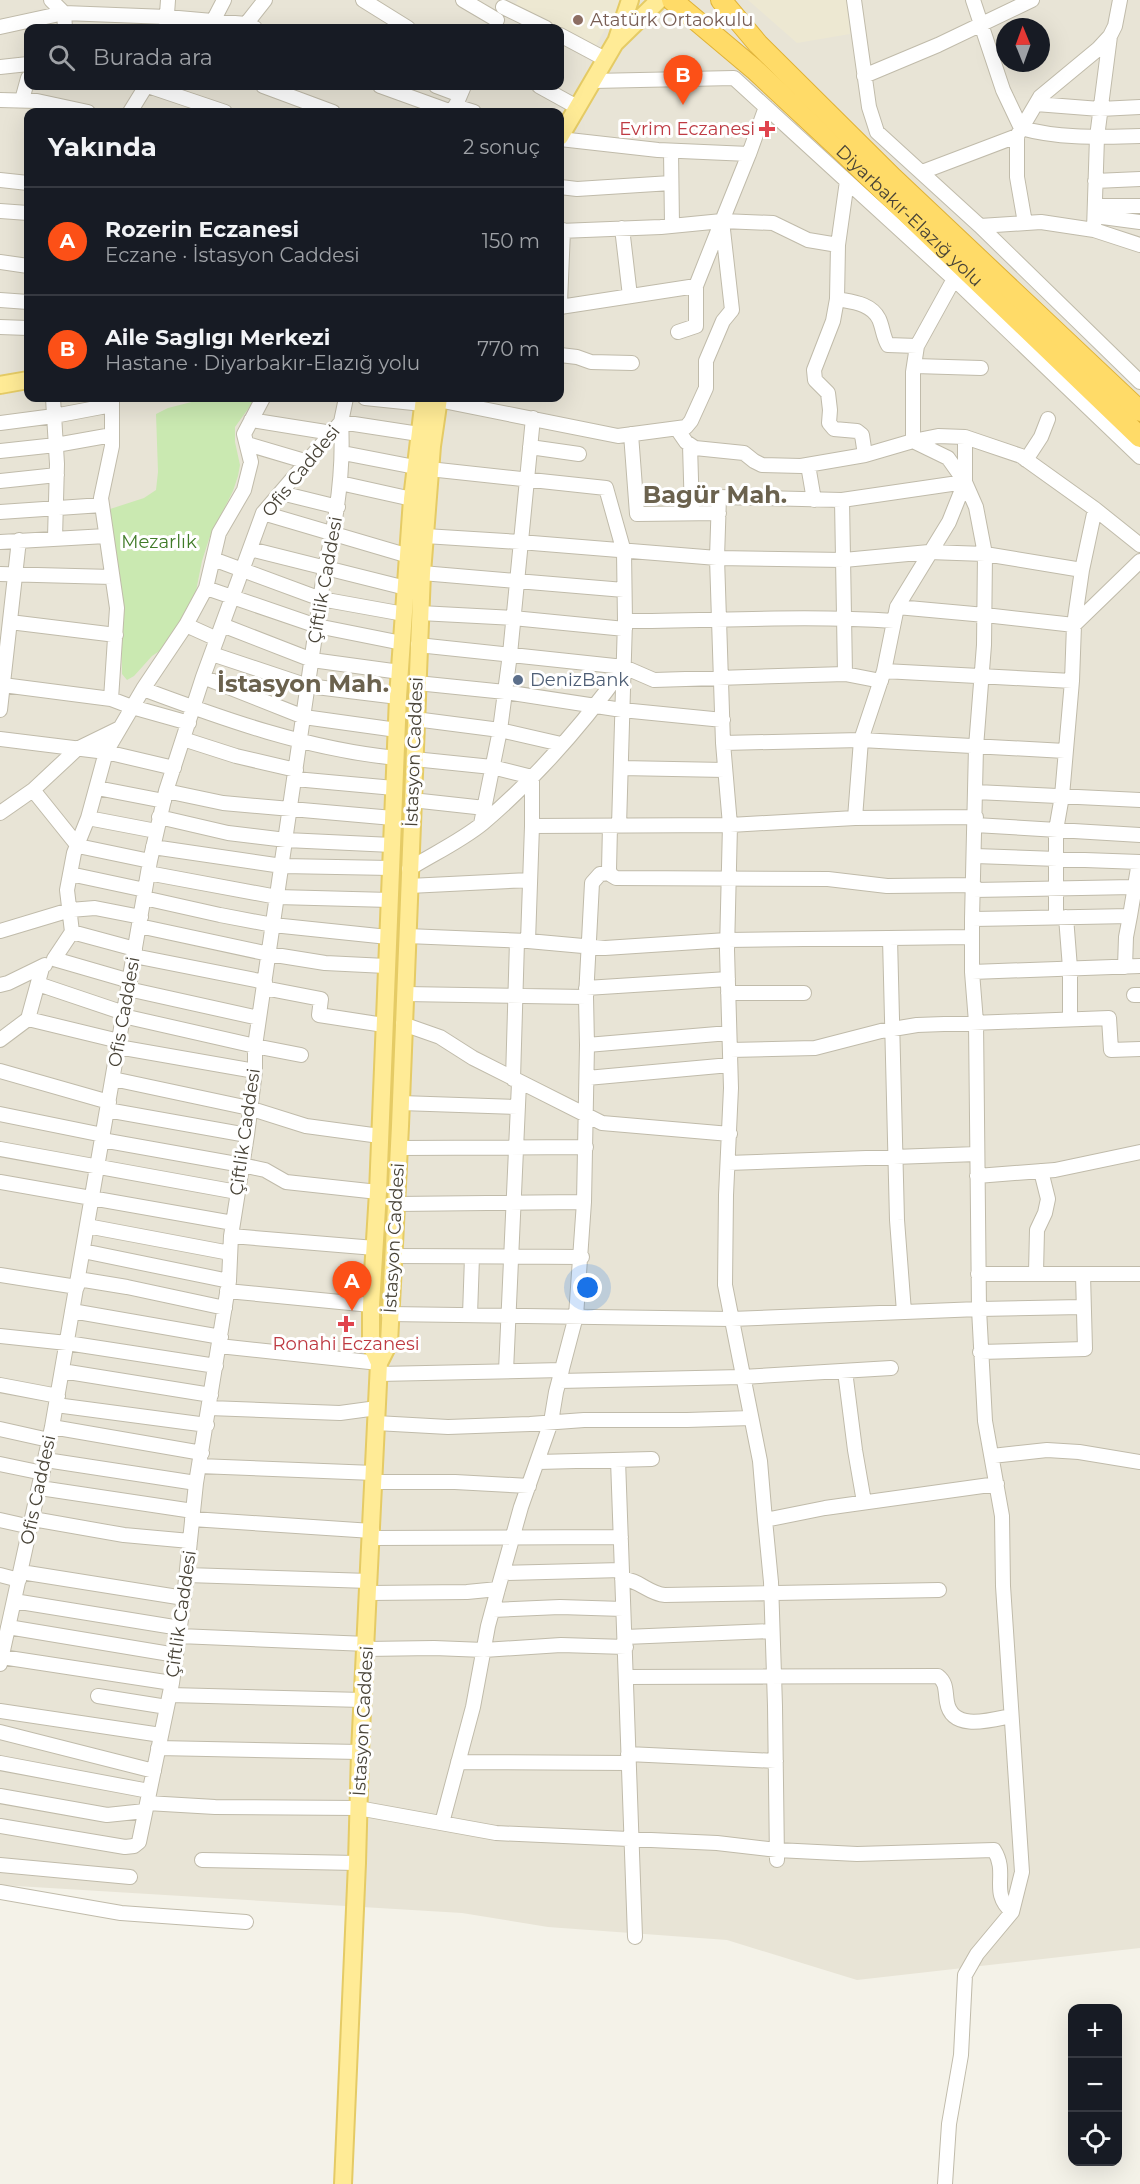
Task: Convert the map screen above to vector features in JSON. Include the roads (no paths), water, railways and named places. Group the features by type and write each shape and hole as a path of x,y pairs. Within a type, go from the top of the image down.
{"highway":[{"name":"Diyarbakır-Elazığ yolu","path":"672,0 724,43 843,152 1140,437"},
{"name":"Diyarbakır-Elazığ yolu","path":"721,0 758,44 893,178 1140,411"}],"main road":[{"path":"564,131 615,43 630,0"},
{"path":"615,43 659,0"},
{"path":"0,385 24,381"},
{"path":"412,613 406,588 412,499 422,468 419,434 430,402"},
{"name":"İstasyon Caddesi","path":"343,2184 378,1369 389,1343 401,1103 417,683 410,644 412,613 422,573 424,536 422,468 431,402"},
{"path":"378,1369 371,1345 371,1305 378,1192 398,698 400,672 410,644"}],"street":[{"path":"166,23 168,0"},
{"path":"212,24 224,0"},
{"path":"250,24 265,0"},
{"path":"363,0 402,24"},
{"path":"463,0 494,24 506,3 540,24"},
{"path":"854,0 869,107 877,132 980,226 1140,382"},
{"path":"973,0 1019,132 1017,177 1025,223"},
{"path":"864,76 1032,0"},
{"path":"1019,132 1040,97 1098,49 1110,36 1115,26 1120,0"},
{"path":"52,1 64,13 64,24"},
{"path":"0,27 64,13 189,24"},
{"path":"1095,217 1097,137 1110,36"},
{"path":"564,37 606,59"},
{"path":"724,43 734,78 954,279 1140,457"},
{"path":"0,67 24,64"},
{"path":"593,81 734,78"},
{"path":"22,100 25,90"},
{"path":"133,108 144,90"},
{"path":"159,90 213,108"},
{"path":"273,90 319,108"},
{"path":"399,90 457,102"},
{"path":"441,90 457,102"},
{"path":"545,90 577,107"},
{"path":"0,100 37,101 60,108"},
{"path":"1036,104 1100,110 1140,107"},
{"path":"696,326 696,286 766,107"},
{"path":"922,172 1019,132 1097,137 1140,136"},
{"path":"564,138 671,151 749,154"},
{"path":"671,151 672,225"},
{"path":"1095,180 1140,179"},
{"path":"0,180 24,183"},
{"path":"847,181 838,245 837,299 833,321 814,370 815,380 828,393 829,423 834,429 857,430 862,435 866,455"},
{"path":"564,187 577,189 672,183"},
{"path":"980,226 1095,217 1140,206"},
{"path":"0,211 24,213"},
{"path":"1095,217 1140,222"},
{"path":"1095,217 1140,245"},
{"path":"443,402 618,436 686,427 691,422 706,388 706,361 723,321 732,310 722,221"},
{"path":"564,230 722,221 773,223 808,240 838,245"},
{"path":"622,228 630,296"},
{"path":"0,262 24,266"},
{"path":"913,441 913,372 917,346 954,279"},
{"path":"564,304 696,286"},
{"path":"837,299 865,304 878,318 882,336 888,345 917,346"},
{"path":"0,300 24,302"},
{"path":"678,332 723,321"},
{"path":"0,327 24,328"},
{"path":"564,355 577,357 591,363 632,363"},
{"path":"915,366 981,368"},
{"path":"53,402 57,475 55,538"},
{"path":"0,423 54,416 108,402"},
{"path":"111,699 117,608 101,498 112,446 112,402"},
{"path":"0,985 42,968 54,959 72,932 68,890 70,874 74,853 88,818 106,752 143,689 186,625 206,588 219,533 244,490 251,462 244,434 260,402"},
{"name":"Ofis Caddesi","path":"1,1660 51,1434 149,867 165,796 203,677 263,513 336,427 345,402"},
{"path":"508,402 508,413"},
{"path":"481,824 500,730 510,654 533,418"},
{"path":"1026,460 1041,437 1048,419"},
{"path":"251,420 419,434"},
{"name":"Çiftlik Caddesi","path":"0,1826 125,1846 134,1846 139,1842 170,1695 188,1575 196,1484 228,1286 232,1230 255,1071 255,1046 325,567 338,507 343,453 336,427"},
{"path":"677,429 686,442 695,448 744,453 754,462 762,465 808,465 866,455 938,436 965,437 1021,456 1095,509 1140,545"},
{"path":"631,434 637,514 719,513"},
{"path":"0,451 56,445 112,435"},
{"path":"855,818 861,740 883,676 895,614 929,552 949,522 965,482 965,437"},
{"path":"913,441 948,458 965,482 976,507 985,554 985,615 976,747 972,919 972,972 976,1022 980,1352 986,1420 1002,1516 1003,1586 1022,1872 1012,1912 976,1954 965,1975 961,2055 949,2124 945,2184"},
{"path":"247,444 308,462"},
{"path":"690,445 692,513"},
{"path":"530,447 579,454"},
{"path":"343,453 422,468 606,488 624,552 625,625 621,768 610,873"},
{"path":"808,465 814,500"},
{"path":"0,482 57,475"},
{"path":"777,1855 771,1593 760,1461 725,1285 730,1134 727,940 730,825 723,742 717,558 719,497 842,500 965,482"},
{"path":"340,483 412,499"},
{"path":"281,493 338,507"},
{"path":"842,500 845,674"},
{"path":"0,512 102,505"},
{"path":"1070,1019 1070,968 1054,887 1056,830 1062,796 1072,681 1074,626 1082,570 1095,509"},
{"path":"263,513 409,556"},
{"path":"0,542 106,536"},
{"path":"424,536 717,558 844,560 929,552 985,554 1082,570"},
{"path":"0,710 4,641 10,622 6,607 15,573 19,540"},
{"path":"250,549 406,588"},
{"path":"213,559 321,599 412,613 625,625 895,614 985,615 1074,626"},
{"path":"1074,626 1140,561"},
{"path":"422,573 624,590"},
{"path":"0,574 112,577"},
{"path":"206,588 317,626 410,644 624,667 654,680 845,674 982,676 1072,681"},
{"path":"10,622 116,635"},
{"path":"186,625 217,639"},
{"path":"222,625 312,660 400,672"},
{"path":"212,654 308,686 398,698"},
{"path":"409,869 481,824 532,777 596,706 624,667"},
{"path":"203,677 304,717 397,730"},
{"path":"417,683 505,692 622,710 723,720"},
{"path":"3,686 111,699 189,723"},
{"path":"143,689 193,708 300,742 354,754 396,758"},
{"path":"415,719 500,730 561,744"},
{"path":"0,813 33,790 77,749 120,728"},
{"path":"0,739 106,752 174,768"},
{"path":"183,739 295,774 394,788"},
{"path":"723,742 861,740 1065,751"},
{"path":"414,759 492,767 532,777"},
{"path":"621,768 725,770"},
{"path":"506,1371 518,1107 516,996 531,880 532,777"},
{"path":"97,788 290,810 393,818"},
{"path":"33,790 78,846 149,867 277,897 390,900"},
{"path":"976,792 1140,800"},
{"path":"412,800 485,808"},
{"path":"88,818 286,840 392,845"},
{"path":"532,826 730,825 855,818 975,821 1056,830 1140,835"},
{"path":"153,847 282,867 391,868"},
{"path":"975,856 1056,861 1139,862 1133,887 1133,908 1126,937 1125,967"},
{"path":"442,1824 473,1707 498,1589 551,1422 576,1316 582,1257 586,1148 586,992 592,883 600,874 610,873 616,878 828,879 888,886 1133,887"},
{"path":"70,874 220,915 273,925 388,937"},
{"path":"408,886 531,880"},
{"path":"0,930 70,910 94,908 140,922 269,954 325,963 386,966"},
{"path":"972,919 1061,917 1133,908"},
{"path":"72,932 134,953 321,999 320,1015 384,1025"},
{"path":"407,936 522,941 589,947 727,940 972,937"},
{"path":"1126,937 1140,936"},
{"path":"890,938 897,1220 904,1312"},
{"path":"54,959 129,985 259,1018"},
{"path":"972,972 1140,966"},
{"path":"0,1040 28,1019 42,968"},
{"path":"38,984 124,1014 255,1046 301,1054"},
{"path":"405,994 516,996 728,986 804,993"},
{"path":"730,1050 815,1048 917,1025 1109,1018 1111,1050 1140,1049"},
{"path":"28,1019 119,1044 255,1071"},
{"path":"404,1024 440,1036 473,1058 602,1123 730,1134"},
{"path":"587,1045 729,1033"},
{"path":"587,1078 730,1065"},
{"path":"0,1071 108,1106 247,1135"},
{"path":"113,1079 249,1108 306,1126 380,1136"},
{"path":"401,1103 518,1107"},
{"path":"0,1114 265,1170 286,1182 378,1192"},
{"path":"399,1148 586,1148"},
{"path":"0,1149 237,1192"},
{"path":"977,1176 1041,1171 1140,1152"},
{"path":"728,1163 977,1154"},
{"path":"1036,1273 1037,1230 1045,1213 1048,1199 1041,1171"},
{"path":"0,1182 92,1197 232,1230 375,1248"},
{"path":"396,1204 584,1202"},
{"path":"87,1226 230,1253"},
{"path":"83,1251 228,1286 371,1305"},
{"path":"393,1256 582,1257"},
{"path":"470,1315 472,1257"},
{"path":"978,1274 1140,1274"},
{"path":"0,1275 127,1287 225,1308"},
{"path":"980,1352 1085,1349 1082,1307 1083,1275"},
{"path":"389,1314 731,1319 1082,1307"},
{"path":"72,1311 220,1341 378,1369 506,1371 561,1376 742,1377 891,1368"},
{"path":"0,1336 67,1343 216,1366"},
{"path":"62,1371 210,1402 377,1415 448,1427 625,1419 751,1418"},
{"path":"845,1371 864,1502"},
{"path":"0,1385 57,1400 207,1425"},
{"path":"0,1430 51,1434 201,1459 374,1478 529,1486"},
{"path":"992,1456 1047,1450 1079,1452 1140,1462"},
{"path":"538,1462 652,1459"},
{"path":"618,1460 635,1937"},
{"path":"0,1464 196,1484"},
{"path":"765,1520 825,1508 997,1484"},
{"path":"40,1488 193,1515 371,1534 513,1538 621,1537"},
{"path":"0,1520 190,1541"},
{"path":"503,1573 622,1575 661,1594 939,1590"},
{"path":"0,1575 184,1598"},
{"path":"188,1575 466,1592 498,1589"},
{"path":"14,1600 179,1632 367,1646 484,1650 772,1631"},
{"path":"493,1610 560,1607 624,1609"},
{"path":"8,1627 176,1655"},
{"path":"1,1660 170,1695"},
{"path":"626,1677 938,1676 945,1686 950,1711 962,1721 982,1722 1011,1716"},
{"path":"98,1696 170,1695 363,1700"},
{"path":"0,1711 160,1742 360,1752"},
{"path":"0,1732 154,1771"},
{"path":"458,1762 628,1758 776,1761"},
{"path":"0,1763 147,1802 215,1807 358,1809 496,1833 717,1843 777,1855 994,1850 1001,1861 1000,1896 1005,1906 1012,1912"},
{"path":"0,1796 107,1815 147,1802"},
{"path":"202,1860 357,1863"},
{"path":"0,1864 130,1877"},
{"path":"0,1892 121,1913 246,1922"}],"place":[{"name":"Atatürk Ortaokulu","path":"578,20"},
{"name":"Aile Saglıgı Merkezi","path":"683,105"},
{"name":"Evrim Eczanesi","path":"767,129"},
{"name":"DenizBank","path":"518,680"},
{"name":"Rozerin Eczanesi","path":"352,1311"},
{"name":"Ronahi Eczanesi","path":"346,1324"}],"district":[{"name":"Bagür Mah.","path":"715,494"},
{"name":"İstasyon Mah.","path":"303,683"}],"park label":[{"name":"Mezarlık","path":"159,542"}]}
